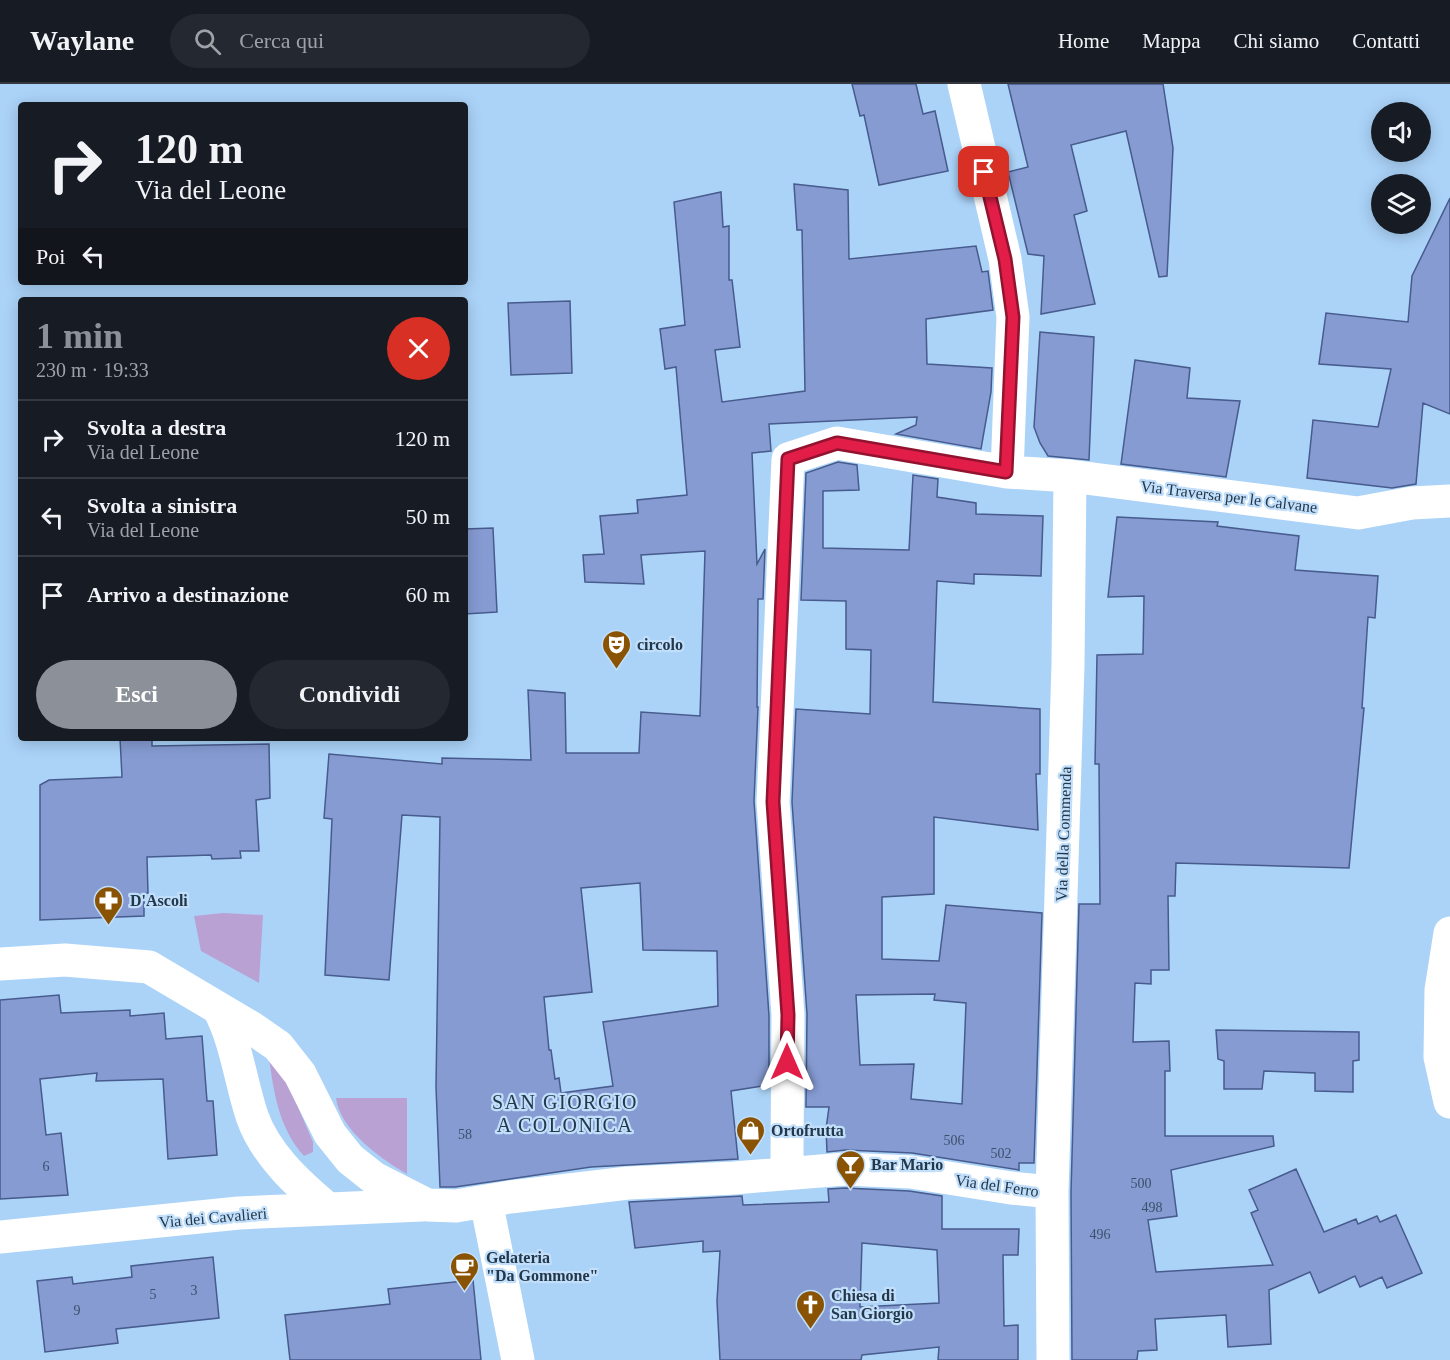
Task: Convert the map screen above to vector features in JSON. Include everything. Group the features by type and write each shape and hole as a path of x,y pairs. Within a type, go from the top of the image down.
{"street":[{"path":"964,84 1005,259 1013,317 1006,472"},
{"name":"Via Traversa per le Calvane","path":"789,1173 787,1157 788,1015 773,802 788,459 837,443 1006,472 1070,476 1358,513 1412,503 1450,501"},
{"name":"Via della Commenda","path":"1052,1192 1068,663 1070,476"},
{"path":"1450,933 1441,990 1440,1057 1450,1102"},
{"path":"0,964 65,960 149,967 278,1046 300,1074 330,1134 350,1159 374,1178 427,1205"},
{"path":"219,1009 230,1030 252,1117 266,1143 302,1186 328,1209"},
{"name":"Via del Ferro","path":"486,1202 628,1183 845,1169 911,1172 1052,1192 1053,1360"},
{"path":"486,1202 518,1360"},
{"name":"Via dei Cavalieri","path":"0,1237 239,1214 427,1205 456,1206 486,1202"}],"shaded area":[{"path":"223,913 263,915 259,983 201,951 194,916"},
{"path":"269,1058 285,1077 313,1142 313,1152 304,1156 283,1122"},
{"path":"336,1098 407,1098 407,1174 374,1152 353,1132 339,1110"}],"building":[{"path":"852,84 916,84 923,114 935,111 948,171 879,185 864,115 860,116"},
{"path":"1008,84 1163,84 1173,148 1167,276 1159,277 1126,131 1071,145 1087,211 1074,215 1095,304 1041,314 1044,256 1028,254 1008,172 1028,167"},
{"path":"794,184 848,190 849,259 976,246 982,272 988,271 993,310 926,319 927,364 992,368 991,392 981,449 896,434 916,425 917,417 769,424 771,451 752,453 757,564 765,549 763,599 758,599 758,707 754,801 769,1016 769,1085 731,1091 738,1159 591,1167 455,1187 440,1187 436,1087 440,817 402,815 389,980 325,975 332,819 324,818 329,754 442,764 442,758 531,760 528,690 565,693 566,753 639,753 641,712 700,716 705,551 641,555 644,584 585,582 583,555 604,554 600,516 638,513 637,500 687,495 676,367 665,369 660,329 685,325 674,202 721,192 723,227 729,226 729,280 732,280 740,347 715,350 722,402 805,391 802,230 797,230","holes":["640,883 643,950 717,951 718,1006 603,1022 613,1086 561,1093 559,1078 555,1079 551,1050 549,1050 544,997 592,992 581,888"]},
{"path":"1450,198 1450,414 1423,403 1416,484 1392,488 1307,478 1313,420 1378,427 1391,369 1319,364 1326,313 1408,322 1412,276"},
{"path":"570,301 572,373 511,375 508,303"},
{"path":"1040,332 1094,337 1089,460 1048,456 1040,443 1034,427"},
{"path":"1135,360 1190,368 1187,398 1240,401 1226,477 1121,464"},
{"path":"838,462 857,465 859,490 823,491 823,548 909,550 913,475 938,479 937,497 976,503 976,514 1043,516 1041,576 974,574 974,584 937,581 933,702 1040,709 1040,774 1036,774 1038,830 934,817 934,894 882,897 882,959 939,961 946,905 1042,913 1034,1163 1019,1163 1019,1170 912,1153 846,1150 827,1152 826,1129 829,1107 806,1107 807,1014 792,802 796,709 870,714 871,650 846,649 846,601 801,600 806,473","holes":["935,994 934,1000 966,1003 962,1104 911,1099 914,1064 860,1065 856,995"]},
{"path":"1117,517 1218,522 1217,526 1299,536 1295,570 1378,576 1375,618 1368,617 1362,708 1364,708 1349,868 1176,863 1175,896 1168,896 1169,970 1151,970 1151,984 1135,983 1133,1042 1169,1041 1170,1071 1165,1071 1165,1136 1273,1136 1274,1146 1171,1170 1177,1216 1148,1220 1156,1272 1273,1265 1251,1213 1258,1210 1249,1190 1296,1169 1324,1232 1356,1219 1358,1224 1377,1216 1380,1222 1396,1215 1422,1273 1387,1288 1382,1277 1360,1287 1355,1276 1319,1293 1310,1272 1269,1290 1271,1344 1228,1347 1226,1315 1155,1319 1157,1350 1138,1351 1137,1360 1072,1360 1071,1192 1079,904 1100,904 1099,764 1095,764 1097,655 1143,654 1144,596 1108,597"},
{"path":"493,528 497,612 468,614 468,529"},
{"path":"120,741 152,741 152,746 269,744 270,798 256,800 259,851 240,851 241,858 212,859 211,855 147,857 148,893 144,894 144,916 40,920 40,785 49,780 122,777"},
{"path":"59,995 61,1013 130,1010 130,1016 164,1013 166,1039 202,1036 207,1101 213,1101 217,1155 168,1159 163,1079 96,1081 97,1073 40,1079 46,1135 61,1133 68,1195 0,1199 0,1000"},
{"path":"1216,1030 1359,1032 1359,1060 1353,1061 1353,1092 1315,1091 1315,1073 1264,1071 1262,1089 1224,1089 1224,1061 1218,1059"},
{"path":"828,1189 909,1191 942,1196 942,1229 1019,1229 1018,1255 1003,1255 1004,1326 1018,1325 1018,1360 938,1360 939,1347 862,1355 861,1360 720,1360 717,1301 720,1251 703,1252 703,1241 635,1248 629,1202 742,1196 743,1205 829,1202","holes":["862,1243 937,1250 939,1303 860,1307"]},
{"path":"213,1257 219,1318 116,1329 118,1343 45,1352 37,1281 72,1277 73,1284 132,1277 131,1266"},
{"path":"473,1280 481,1360 290,1360 285,1315 390,1304 388,1289"}],"place":[{"name":"circolo","path":"616,670"},
{"name":"D'Ascoli","path":"109,926"},
{"name":"Ortofrutta","path":"750,1156"},
{"name":"Bar Mario","path":"850,1190"},
{"name":"Gelateria \"Da Gommone\"","path":"465,1292"},
{"name":"Chiesa di San Giorgio","path":"810,1330"}],"district":[{"name":"SAN GIORGIO A COLONICA","path":"565,1114"}],"route":[{"path":"787,1062 788,1015 773,802 788,459 837,443 1006,472 1013,317 1005,259 984,172"}]}
